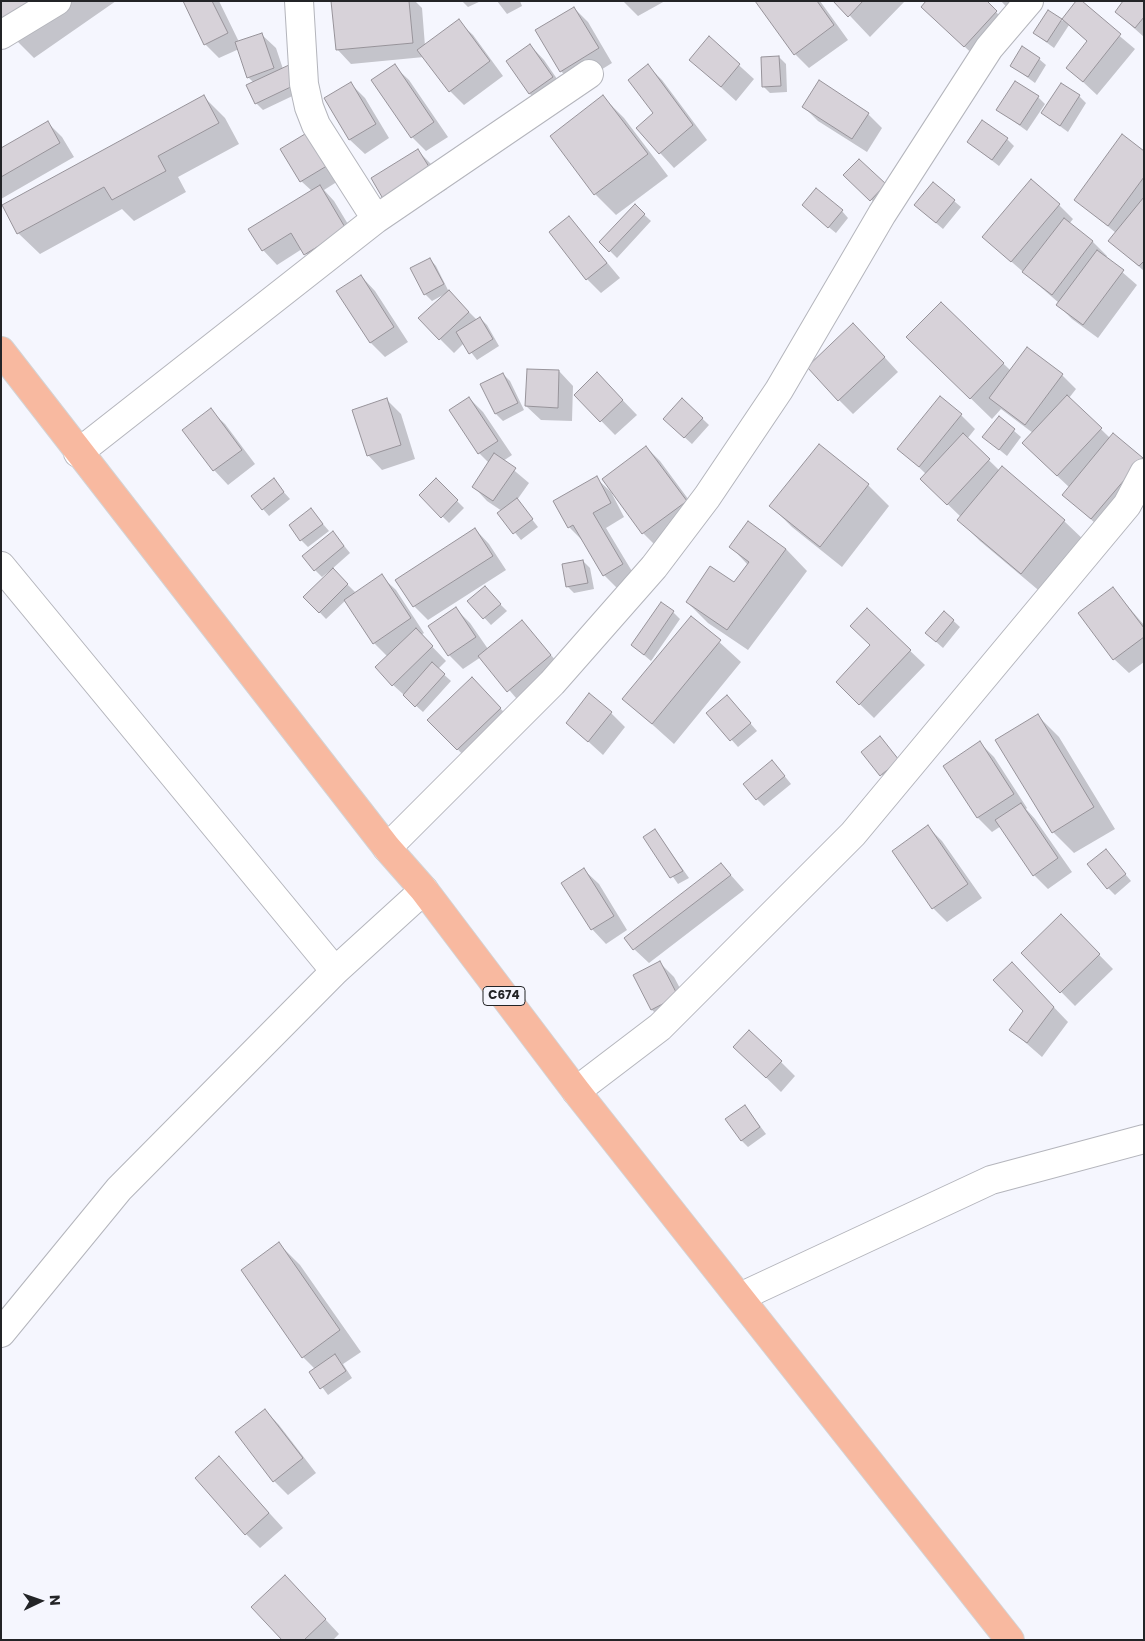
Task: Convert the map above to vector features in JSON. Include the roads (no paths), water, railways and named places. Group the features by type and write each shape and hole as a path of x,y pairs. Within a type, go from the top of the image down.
{"main road":[{"name":"C674","path":"1,351 78,453 208,615 387,848 424,890 576,1091 1010,1640"}],"street":[{"path":"1,36 57,1"},
{"path":"299,1 304,84 309,107 316,125 376,219"},
{"path":"387,848 552,683 666,551 707,497 779,390 882,214 989,48 1029,1"},
{"path":"78,453 376,219 589,74"},
{"path":"576,1091 660,1027 853,834 1127,505 1144,473"},
{"path":"1,566 335,971"},
{"path":"1,1334 119,1189 335,971 424,890"},
{"path":"740,1297 991,1180 1144,1139"}]}
